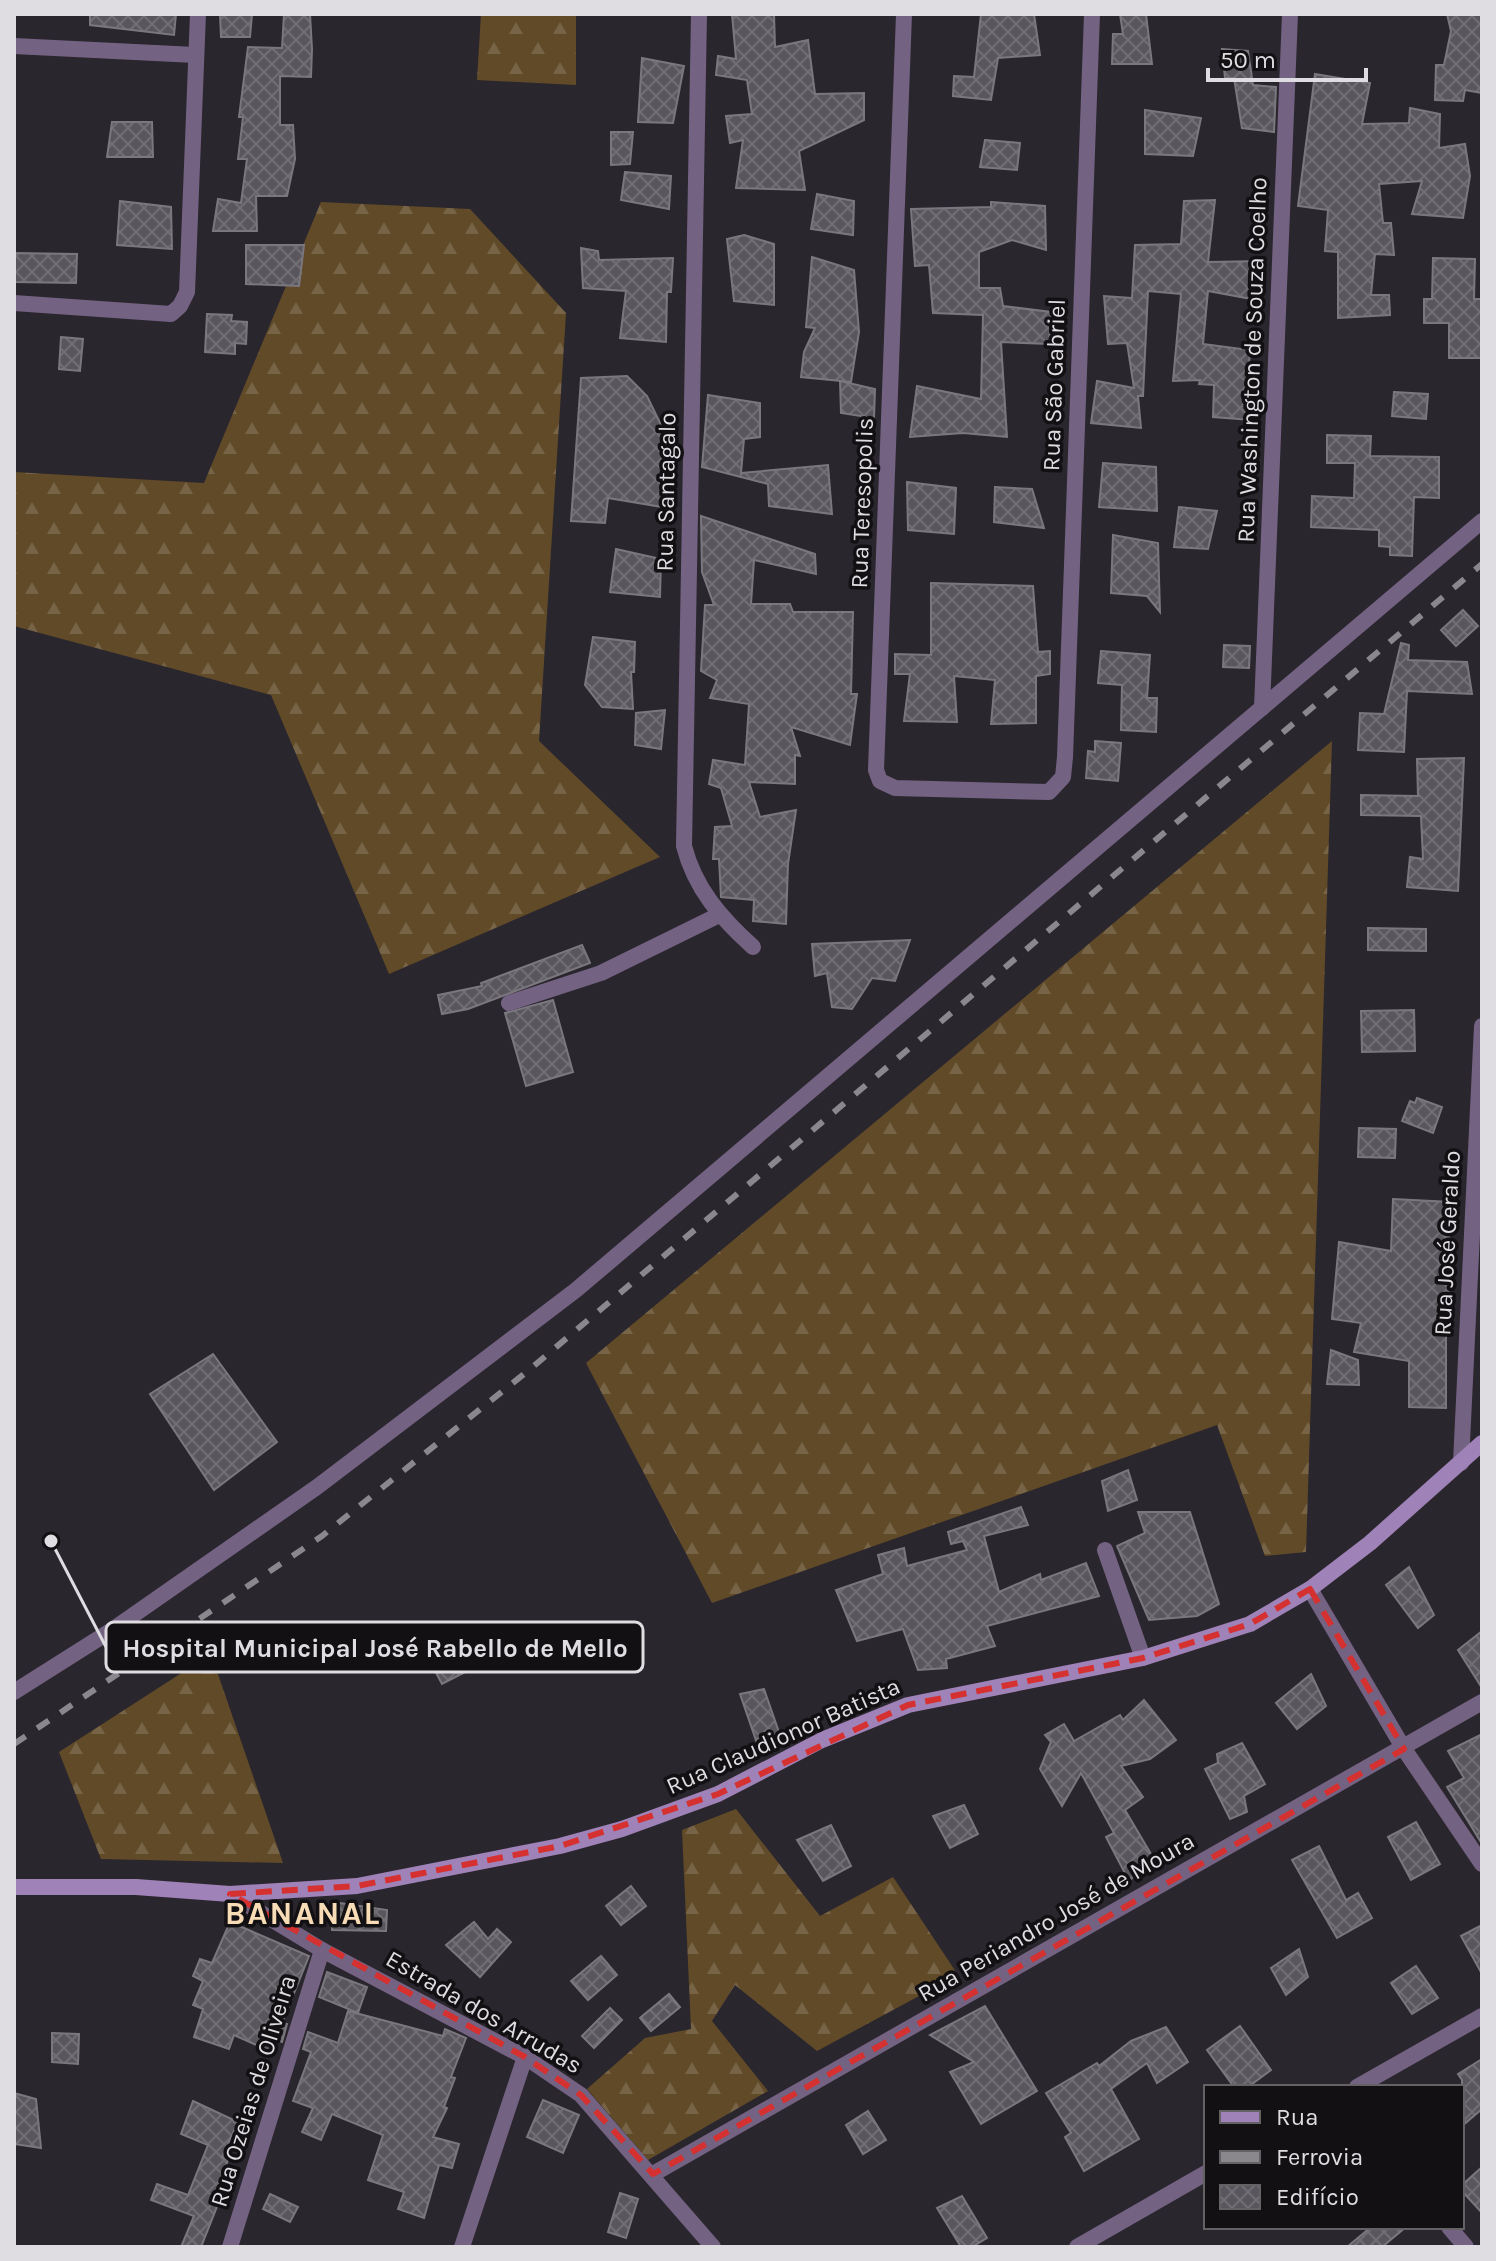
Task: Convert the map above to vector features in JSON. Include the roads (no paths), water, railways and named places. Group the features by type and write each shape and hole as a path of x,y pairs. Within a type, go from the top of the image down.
{"main road":[{"name":"Rua Claudionor Batista","path":"14,1887 136,1887 230,1894 357,1886 560,1846 689,1806 753,1777 822,1740 908,1705 1143,1658 1250,1624 1310,1589 1370,1543 1482,1443"}],"street":[{"path":"14,303 171,314 187,292 198,14"},
{"name":"Rua Santagalo","path":"699,14 684,846 689,867 719,915 753,947"},
{"name":"Rua Teresopolis","path":"904,14 876,770 880,781 895,788 1049,792 1063,777 1065,757"},
{"name":"Rua São Gabriel","path":"1065,757 1092,14"},
{"name":"Rua Washington de Souza Coelho","path":"1262,708 1290,14"},
{"path":"14,46 195,55"},
{"path":"14,1692 112,1630 317,1487 576,1290 1482,521"},
{"path":"509,1003 601,973 719,915"},
{"name":"Rua José Geraldo","path":"1461,1463 1482,1026"},
{"path":"1105,1550 1143,1658"},
{"path":"1310,1589 1404,1749 1482,1864"},
{"name":"Rua Periandro José de Moura","path":"653,2174 1482,1702"},
{"name":"Estrada dos Arrudas","path":"230,1894 322,1950 525,2057 581,2095 653,2174 713,2247"},
{"name":"Rua Ozeias de Oliveira","path":"230,2247 322,1950"},
{"path":"1361,2085 1482,2016"},
{"path":"462,2247 525,2057"},
{"path":"1083,2246 1204,2174"},
{"path":"1451,2229 1466,2247"}],"railway":[{"path":"14,1744 322,1536 529,1370 1482,564"}],"place":[{"name":"Hospital Municipal José Rabello de Mello","path":"51,1541"}],"district":[{"name":"BANANAL","path":"303,1913"}]}
